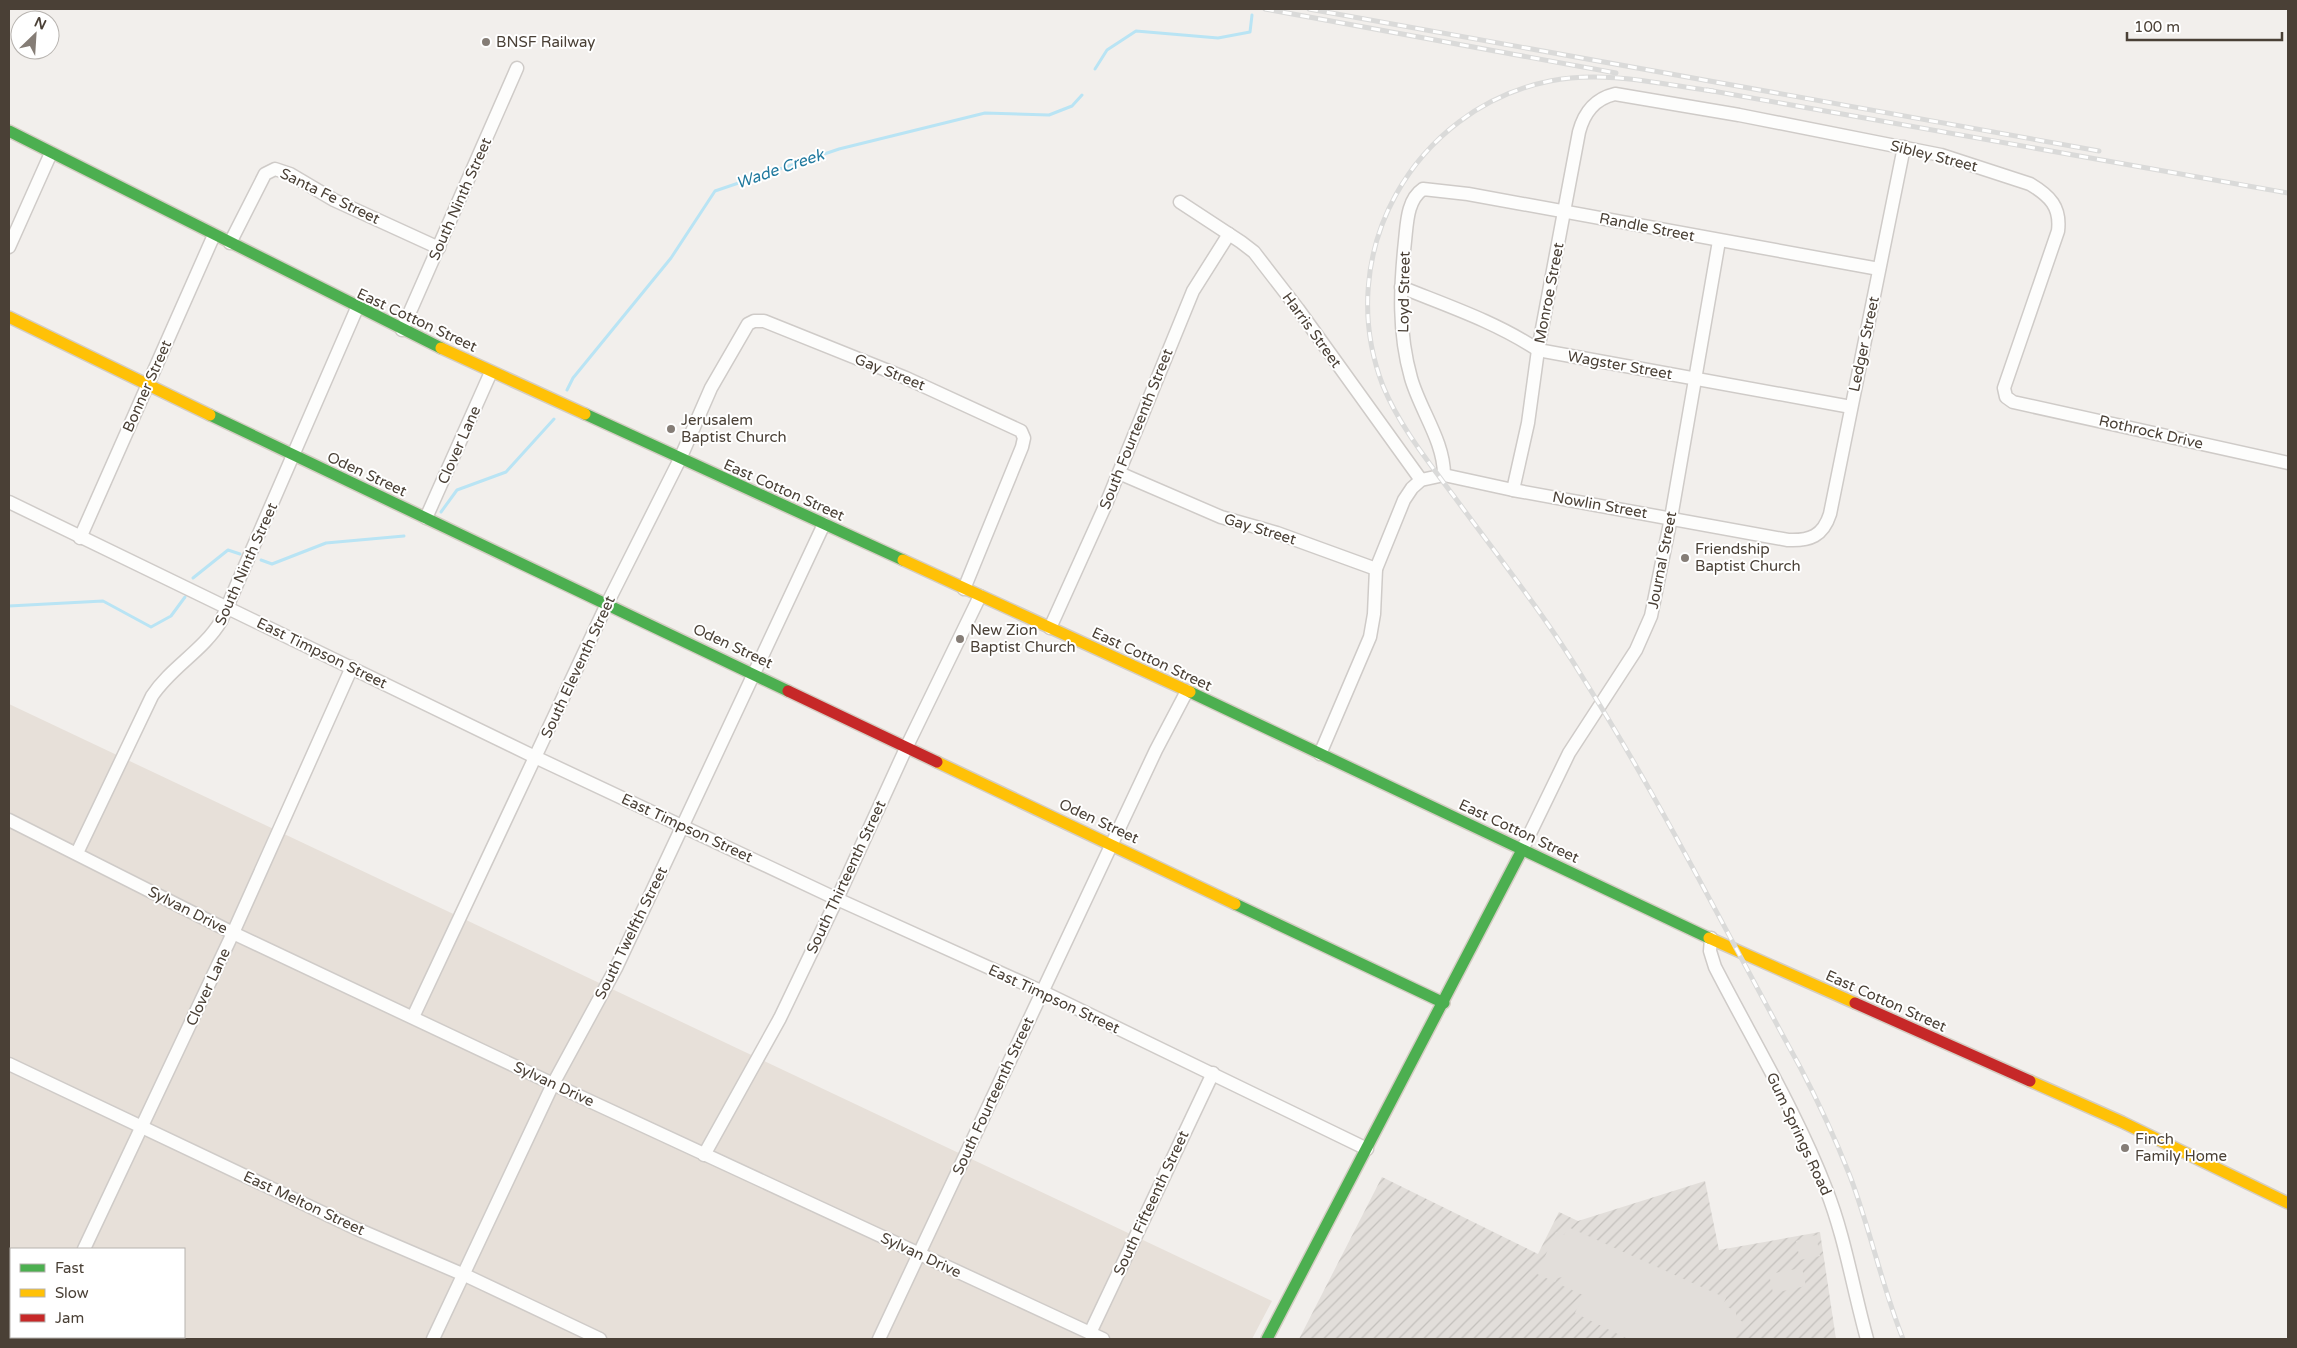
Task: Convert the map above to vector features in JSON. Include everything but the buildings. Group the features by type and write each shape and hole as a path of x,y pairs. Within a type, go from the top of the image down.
{"main road":[{"name":"East Cotton Street","path":"9,131 230,244 491,372 1050,628 1711,938 2122,1122 2288,1203"},
{"name":"Oden Street","path":"9,317 294,456 756,674 1444,1003"},
{"path":"1267,1339 1444,1003 1522,850"}],"street":[{"name":"South Ninth Street","path":"402,330 517,68"},
{"name":"Sibley Street","path":"1597,101 1615,94 1628,95 1904,147 1949,157 2018,179 2043,192 2055,204 2059,218 2056,239 2004,388 2006,397 2013,402"},
{"name":"Monroe Street","path":"1513,490 1528,422 1538,350 1581,125 1588,111 1597,101"},
{"name":"Ledger Street","path":"1816,537 1824,529 1830,514 1904,147"},
{"path":"9,247 50,153"},
{"name":"Santa Fe Street","path":"230,244 265,174 275,169 290,174 329,197 439,248"},
{"name":"Randle Street","path":"1416,195 1423,189 1433,188 1879,270"},
{"name":"Loyd Street","path":"1416,195 1409,211 1401,287 1401,329 1410,372 1439,447 1444,475"},
{"name":"Harris Street","path":"1180,202 1254,252 1298,309 1421,480"},
{"name":"South Fourteenth Street","path":"1050,628 1119,473 1193,292 1229,234"},
{"name":"Bonner Street","path":"80,538 214,235"},
{"name":"Journal Street","path":"1522,850 1573,746 1631,658 1647,630 1653,610 1671,518 1718,240"},
{"name":"Wagster Street","path":"1401,287 1500,328 1538,350 1851,407"},
{"name":"South Ninth Street","path":"77,854 152,696 168,676 211,638 228,608 358,308"},
{"name":"Gay Street","path":"752,321 764,321 906,378 1014,426 1023,434 1022,447 964,589"},
{"name":"South Eleventh Street","path":"412,1017 607,604 680,459 714,381 744,330 752,321"},
{"name":"Clover Lane","path":"426,518 491,372"},
{"name":"Rothrock Drive","path":"2013,402 2288,463"},
{"name":"Gay Street","path":"1119,473 1221,517 1277,533 1376,569"},
{"path":"1320,754 1370,637 1374,614 1376,569 1404,500 1412,488 1421,480 1444,475"},
{"name":"Nowlin Street","path":"1444,475 1513,490 1788,540 1804,540 1816,537"},
{"name":"East Timpson Street","path":"9,502 535,757 837,899 1043,992 1367,1149"},
{"name":"South Twelfth Street","path":"433,1339 553,1084 616,968 756,674 824,524"},
{"name":"South Thirteenth Street","path":"704,1155 773,1031 980,596"},
{"name":"Clover Lane","path":"84,1248 233,933 352,668"},
{"name":"South Fourteenth Street","path":"879,1339 1156,750 1187,692"},
{"name":"Sylvan Drive","path":"9,820 233,933 704,1155 1103,1339"},
{"name":"Gum Springs Road","path":"1711,938 1710,951 1715,967 1810,1151 1826,1189 1838,1225 1867,1339"},
{"name":"East Melton Street","path":"9,1064 357,1229 462,1274 600,1339"},
{"name":"South Fifteenth Street","path":"1090,1333 1212,1073"}],"shaded area":[{"path":"9,704 1272,1301 1252,1339 9,1339"},
{"path":"1382,1177 1538,1254 1559,1212 1578,1221 1705,1181 1719,1250 1820,1232 1836,1339 1299,1339"},
{"path":"1568,1227 1726,1298 1723,1305 1736,1311 1736,1318 1743,1322 1735,1339 1628,1339 1575,1313 1583,1295 1561,1285 1563,1277 1557,1278 1555,1282 1537,1274 1556,1232 1564,1235"},
{"path":"1816,1235 1820,1256 1800,1260 1796,1241"},
{"path":"1802,1268 1806,1286 1773,1293 1769,1274"}],"waterway":[{"name":"Wade Creek","path":"1095,69 1107,50 1136,31 1218,38 1250,32 1252,15"},
{"name":"Wade Creek","path":"567,390 573,378 671,258 715,191 839,149 985,113 1049,115 1072,106 1082,95"},
{"name":"Wade Creek","path":"441,512 457,490 506,472 554,419"},
{"name":"Wade Creek","path":"261,560 272,564 326,543 404,536"},
{"name":"Wade Creek","path":"193,578 228,550 240,554"},
{"name":"Wade Creek","path":"9,606 103,601 151,627 171,616 185,597"}],"railway":[{"path":"1265,9 1616,73"},
{"path":"1309,9 2099,151"},
{"path":"1713,91 1611,77 1570,78 1550,81 1501,97 1459,122 1424,155 1396,194 1377,239 1368,287 1370,336 1383,386 1397,415 1536,608 1583,678 1667,821 1799,1065 1826,1120 1850,1176 1903,1339"},
{"path":"1707,90 2288,193"}],"traffic: fast":[{"path":"9,131 441,348"},
{"path":"585,414 903,560"},
{"path":"210,415 788,691"},
{"path":"1190,692 1709,938"},
{"path":"1267,1339 1522,850"},
{"path":"1235,904 1444,1003"}],"traffic: slow":[{"path":"9,317 210,415"},
{"path":"441,348 585,414"},
{"path":"903,560 1190,692"},
{"path":"937,762 1235,904"},
{"path":"1709,938 1855,1003"},
{"path":"2030,1081 2122,1122 2288,1203"}],"traffic: jam":[{"path":"788,691 937,762"},
{"path":"1855,1003 2030,1081"}],"place":[{"name":"BNSF Railway","path":"486,42"},
{"name":"Jerusalem Baptist Church","path":"671,429"},
{"name":"Friendship Baptist Church","path":"1685,558"},
{"name":"New Zion Baptist Church","path":"960,639"},
{"name":"Finch Family Home","path":"2125,1148"}]}
